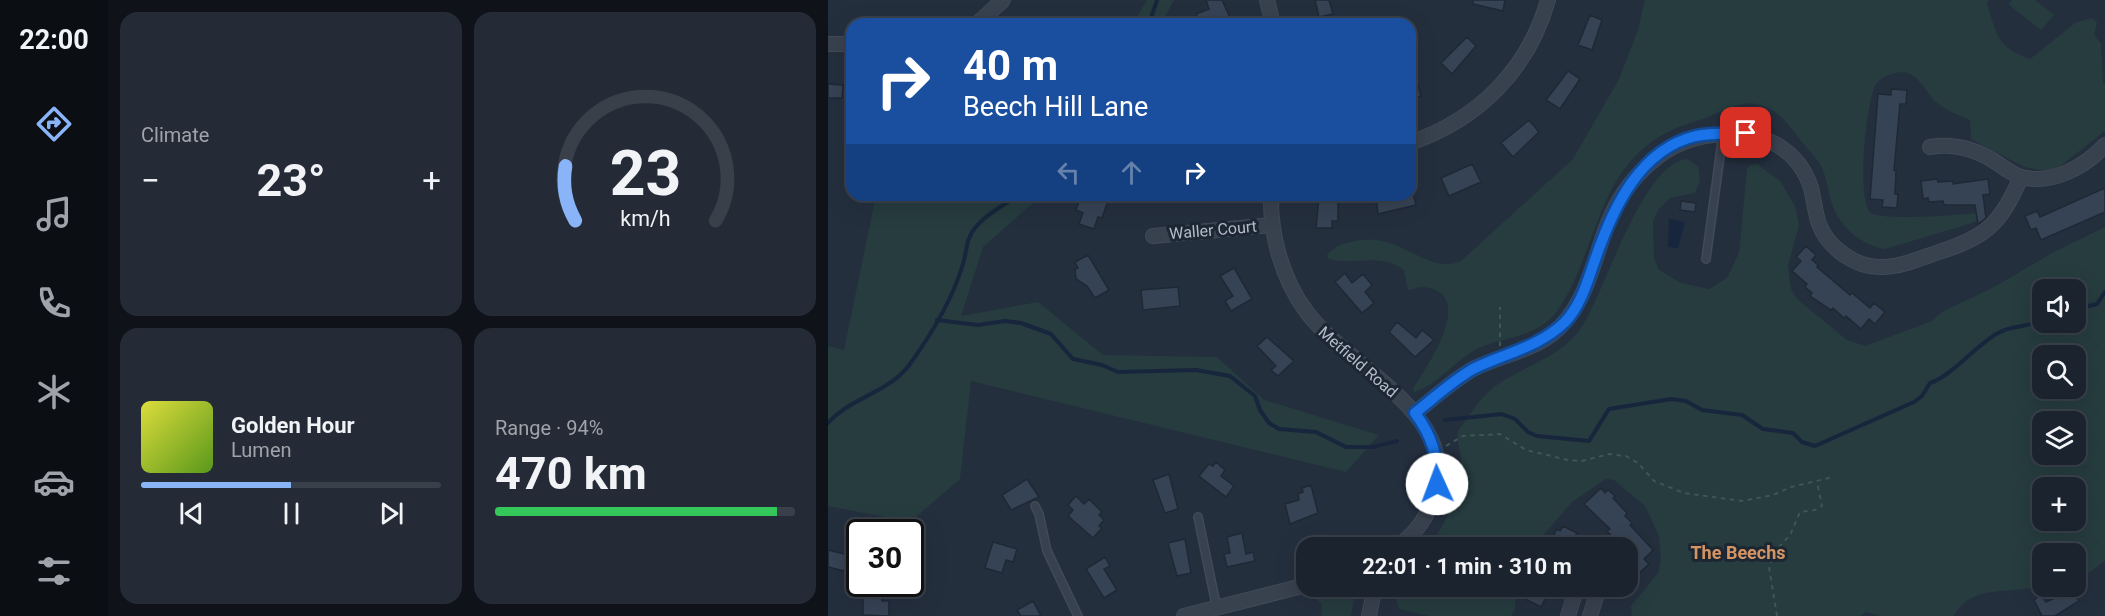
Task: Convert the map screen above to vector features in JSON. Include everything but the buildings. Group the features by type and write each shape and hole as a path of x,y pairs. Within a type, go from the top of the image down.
{"street":[{"path":"984,18 1003,0"},
{"path":"1267,0 1272,18"},
{"path":"1416,141 1470,114 1501,86 1523,59 1548,0"},
{"path":"828,44 846,44"},
{"path":"1415,413 1473,369 1529,348 1552,334 1567,319 1580,301 1609,221 1621,197 1637,175 1677,143 1696,136 1746,133 1765,138 1781,147 1804,172 1819,224 1829,242 1842,254 1860,264 1881,268 1900,265 1967,243 1985,232 2008,208 2021,177"},
{"path":"1930,147 1956,145 1971,150 2021,177 2038,178 2060,175 2080,166 2105,145"},
{"name":"Metfield Road","path":"1271,201 1272,225 1282,264 1304,310 1332,341 1415,413 1426,428 1435,450 1437,484 1432,505 1409,537"},
{"name":"Waller Court","path":"1153,236 1272,225"},
{"path":"1577,587 1597,594 1588,616 1569,613 1577,587"},
{"path":"1184,616 1224,610 1296,588"},
{"path":"1369,616 1373,597"}],"lane":[{"path":"1706,259 1724,134"},
{"path":"1035,506 1039,514 1047,551 1078,616"},
{"path":"1198,517 1224,610"}],"path":[{"path":"1500,307 1500,346"},
{"path":"1435,450 1463,436 1500,434 1526,450 1568,460 1582,461 1609,454 1626,456 1638,463 1654,481 1684,493 1742,501 1773,495 1791,487 1833,477"},
{"path":"1777,616 1769,567 1775,551 1790,535 1800,512 1815,510 1822,506 1817,482"}],"green space":[{"path":"1147,0 1174,0 1164,18 1136,18"},
{"path":"1645,0 1989,0 1987,4 2000,39 2011,50 2030,59 2075,23 2091,18 2097,22 2094,35 2101,44 2105,85 2105,131 2053,172 2024,167 1971,139 1970,120 1937,103 1915,77 1904,72 1885,77 1876,84 1872,94 1866,129 1864,190 1866,205 1871,213 1890,217 1907,217 1984,212 1979,220 1969,224 1885,249 1862,240 1842,223 1834,209 1824,173 1818,161 1780,116 1770,109 1756,104 1742,104 1672,130 1639,152 1621,174 1605,202 1573,283 1553,316 1534,330 1477,349 1431,384 1414,392 1413,388 1437,348 1444,331 1448,315 1447,301 1438,291 1421,287 1408,290 1404,270 1395,265 1376,260 1338,261 1329,259 1327,255 1341,245 1368,239 1384,241 1436,263 1448,264 1461,261 1573,159 1619,79 1638,30"},
{"path":"2012,0 2035,0 2054,15 2041,30 2008,4"},
{"path":"1687,159 1698,166 1700,181 1695,193 1670,198 1658,210 1653,222 1654,259 1659,270 1681,283 1709,289 1727,278 1739,253 1747,169 1750,165 1757,164 1780,181 1795,206 1799,225 1788,266 1791,289 1797,299 1847,340 1865,346 1932,321 1942,312 1996,286 2052,253 2105,227 2105,561 2086,575 2086,543 2032,543 2032,588 1982,594 1961,605 1954,616 1880,616 1866,612 1860,616 1632,616 1631,606 1658,573 1661,559 1659,536 1645,506 1614,480 1606,479 1572,502 1542,537 1434,537 1452,506 1458,483 1461,459 1458,438 1460,428 1493,387 1555,353 1575,336 1592,307 1627,230 1655,181 1671,166"},
{"path":"875,201 1035,201 983,247 961,316 1038,302 1103,355 1217,357 1264,400 1379,435 1346,472 971,381 960,479 913,519 895,519 828,506 828,346 844,350"},
{"path":"1313,597 1354,597 1351,616 1321,616 1322,604"},
{"path":"1395,597 1516,597 1515,610 1511,616 1428,616 1399,609"}],"water":[{"path":"1669,219 1685,222 1678,248 1668,247"}],"waterway":[{"path":"1151,18 1157,0"},
{"path":"828,423 837,414 892,382 910,364 933,330 946,305 962,267 972,233 979,223 1010,201"},
{"path":"2086,307 2097,304 2105,292"},
{"path":"937,320 978,325 1005,321 1021,323 1051,334 1073,359 1102,365 1118,372 1196,370 1230,376 1255,396 1260,410 1269,423 1279,429 1316,432 1346,447 1373,447 1397,441"},
{"path":"1445,420 1502,414 1515,419 1528,432 1537,436 1589,441 1609,409 1671,399 1686,401 1702,410 1742,415 1763,429 1793,433 1802,442 1815,446 1914,402 1922,396 1930,383 1947,374 1998,333 2032,324"}],"district":[{"name":"The Beechs","path":"1738,552"}],"route":[{"path":"1437,484 1438,464 1434,445 1426,428 1415,413 1473,369 1529,348 1552,334 1567,319 1580,301 1609,221 1621,197 1637,175 1659,155 1677,143 1696,136 1746,133"}]}
